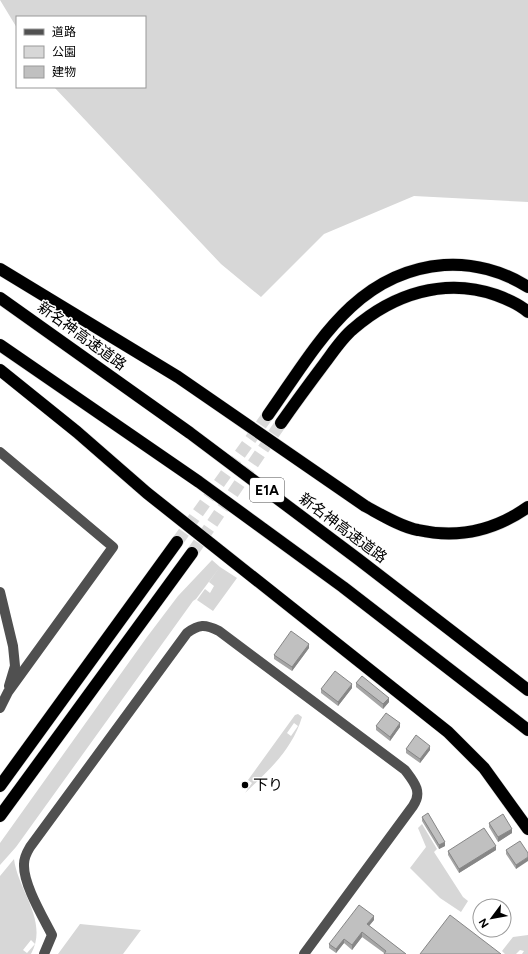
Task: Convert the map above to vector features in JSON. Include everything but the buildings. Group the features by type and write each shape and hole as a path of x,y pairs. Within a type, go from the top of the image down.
{"highway":[{"path":"268,415 333,325 363,295 383,282 419,269 456,264 497,272 518,280 528,287"},
{"path":"0,269 178,377 365,506 393,520 417,530 465,534 487,528 513,518 528,507"},
{"path":"281,423 333,352 352,329 388,305 410,295 433,288 459,287 481,290 503,298 528,312"},
{"name":"新名神高速道路","path":"0,298 227,461 358,559 528,690"},
{"name":"E1A","path":"0,345 199,482 343,587 528,730"},
{"path":"0,370 78,432 147,493 448,732 484,768 528,829"},
{"path":"0,786 177,542"},
{"path":"0,816 192,553"}],"street":[{"path":"0,452 113,547 8,692 0,708"},
{"path":"0,592 14,652 15,666 8,692"},
{"path":"44,954 52,935 26,880 24,865 25,856 30,847 187,633 193,628 201,626 210,626 219,631 405,770 414,782 417,791 417,800 413,806 304,954"}],"green space":[{"path":"0,0 528,0 528,202 414,196 324,234 261,297 221,264 55,88 146,88 146,16 16,16 16,26"},
{"path":"212,560 220,567 193,601 16,847 0,865 0,843 147,637 178,596"},
{"path":"220,567 237,578 213,611 197,600 205,589 210,593 214,586 209,582"},
{"path":"298,714 302,717 292,740 279,759 245,793 252,783 248,780 295,715","holes":["294,723 298,726 291,736 287,733"]},
{"path":"422,824 437,849 434,852 463,897 468,901 461,912 440,898 410,868 426,847 418,828"},
{"path":"14,859 21,883 35,918 36,942 31,954 0,954 0,876","holes":["31,940 35,944 27,953 23,950"]},
{"path":"80,924 141,930 123,954 58,954"},
{"path":"528,935 528,954 522,954 524,951 520,950 516,954 505,954 502,951 513,937"}],"tunnel":[{"path":"177,542 268,415"},
{"path":"192,553 281,423"}],"place":[{"name":"下り","path":"245,785"}]}
